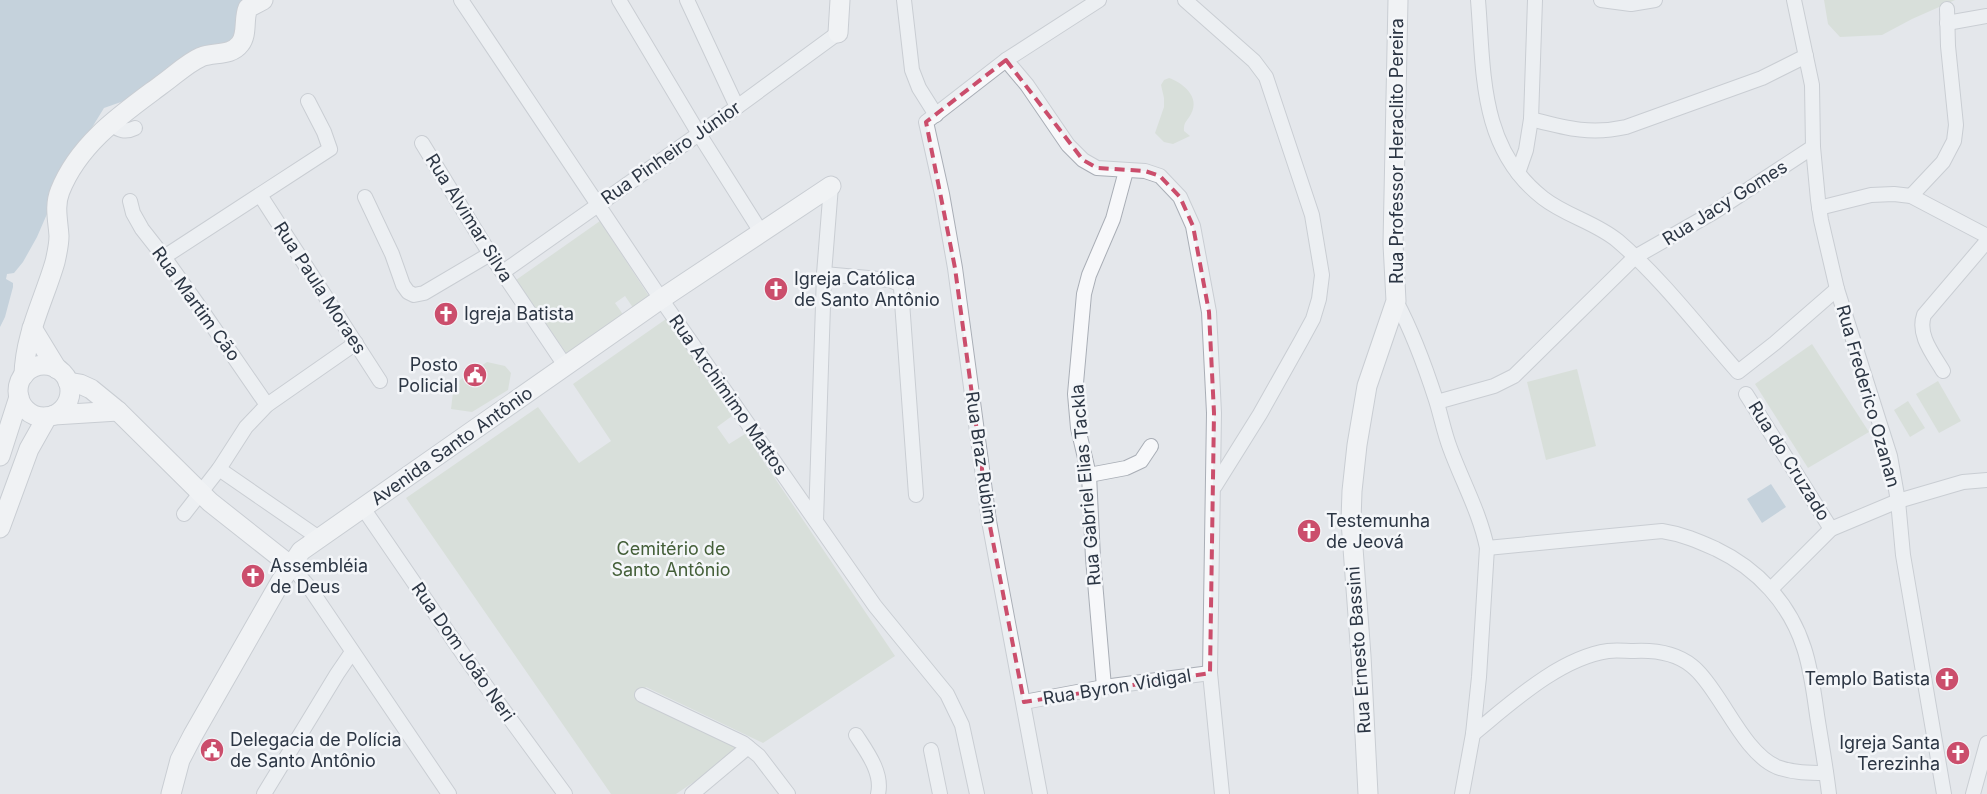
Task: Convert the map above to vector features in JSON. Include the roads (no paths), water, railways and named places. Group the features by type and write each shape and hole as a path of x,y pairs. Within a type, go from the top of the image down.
{"street":[{"path":"0,456 19,397 19,385 24,375 26,348 58,248 56,205 60,191 83,152 110,124 191,62 202,56 226,53 235,49 241,43 244,34 248,8 263,0"},
{"name":"Rua Archimimo Mattos","path":"461,0 661,299 875,606 947,694 962,725 977,794"},
{"path":"620,0 699,134 761,232"},
{"path":"687,0 737,107"},
{"path":"838,33 840,0"},
{"name":"Rua Braz Rubim","path":"904,0 912,70 931,118 955,268 989,521 1040,794"},
{"path":"931,118 1006,60 1099,0"},
{"path":"1185,0 1254,61 1266,77 1312,215 1322,274 1320,299 1313,319 1260,414 1214,486"},
{"name":"Rua Professor Heraclito Pereira","path":"1398,0 1393,244 1396,301 1410,326 1437,402 1443,429 1484,534 1486,548 1479,677 1473,734 1462,794"},
{"path":"1478,0 1486,97 1492,124 1503,154 1541,197 1561,210 1599,228 1635,257 1738,372 1775,343 1837,288"},
{"path":"1518,173 1526,150 1531,119 1536,0"},
{"path":"1601,0 1631,4 1655,0"},
{"name":"Rua Frederico Ozanan","path":"1794,0 1812,85 1814,148 1819,208 1837,288 1890,456 1898,501 1903,555 1944,794"},
{"path":"1911,196 1943,162 1954,141 1956,125 1947,9"},
{"path":"1947,23 1987,16"},
{"name":"Rua Pinheiro Júnior","path":"503,272 598,203 737,107 838,33"},
{"path":"1531,119 1584,131 1606,132 1626,127 1762,78 1806,56"},
{"path":"1006,60 1033,93 1068,145 1083,160 1097,168 1144,171 1160,176 1180,197 1192,226 1209,312 1214,413 1210,673 1222,794"},
{"path":"164,257 330,149 324,132 308,101"},
{"path":"110,124 119,130 128,131 136,128"},
{"name":"Rua Alvimar Silva","path":"422,143 490,254 566,367"},
{"name":"Rua Jacy Gomes","path":"1437,402 1494,386 1514,376 1635,257 1714,212 1814,148"},
{"name":"Rua Gabriel Elias Tackla","path":"1104,687 1093,558 1089,475 1078,428 1075,394 1084,294 1089,275 1113,219 1126,171"},
{"path":"816,520 824,274 831,186"},
{"name":"Avenida Santo Antônio","path":"172,794 176,772 189,742 301,551 661,299 831,186"},
{"path":"1819,208 1871,195 1894,194 1911,196 1987,236"},
{"name":"Rua Paula Moraes","path":"260,195 380,381"},
{"path":"365,197 392,254 403,285 408,292 414,294 424,293 490,254"},
{"name":"Rua Martim Cão","path":"130,200 133,214 142,229 164,257 267,405"},
{"path":"1943,371 1924,336 1921,324 1924,315 1987,241"},
{"path":"824,274 890,280 899,284 905,318 916,495"},
{"name":"Rua Ernesto Bassini","path":"1368,794 1361,656 1352,540 1352,491 1357,445 1368,386 1396,301"},
{"path":"0,528 29,449 51,416 62,410 68,400 70,391 32,328"},
{"path":"184,514 219,469 246,426 267,405 356,343"},
{"path":"24,375 34,368 42,366 91,389 118,412 200,492 291,566 309,586 449,794"},
{"name":"Rua do Cruzado","path":"1746,394 1831,529"},
{"path":"19,397 29,412 36,416 118,412"},
{"path":"1089,475 1126,468 1141,461 1151,446"},
{"path":"219,469 319,538"},
{"path":"1771,589 1831,529 1898,501 1963,482 1987,480"},
{"name":"Rua Dom João Neri","path":"363,508 467,660 565,794"},
{"path":"1486,548 1662,531 1690,537 1736,558 1752,570 1771,589 1790,616 1804,648 1829,794"},
{"path":"1473,734 1550,674 1565,666 1585,657 1608,651 1647,650 1664,652 1692,666 1712,690 1759,755 1777,767 1801,773 1826,773"},
{"path":"264,794 352,652"},
{"name":"Rua Byron Vidigal","path":"1024,702 1104,687 1210,673"},
{"path":"642,695 743,743 759,756 788,794"},
{"path":"856,735 876,772 879,782 878,794"},
{"path":"1973,794 1987,743"},
{"path":"692,794 748,747"},
{"path":"931,750 940,794"}],"water":[{"path":"0,0 257,0 237,42 138,96 104,108 59,181 37,237 23,262 14,273 7,274 6,279 13,283 13,287 5,317 0,327"},
{"path":"1771,484 1786,507 1762,523 1747,499"}],"place":[{"name":"Igreja Católica de Santo Antônio","path":"776,289"},
{"name":"Igreja Batista","path":"446,314"},
{"name":"Posto Policial","path":"475,375"},
{"name":"Testemunha de Jeová","path":"1309,531"},
{"name":"Assembléia de Deus","path":"253,576"},
{"name":"Templo Batista","path":"1947,679"},
{"name":"Delegacia de Polícia de Santo Antônio","path":"212,750"},
{"name":"Igreja Santa Terezinha","path":"1958,753"}],"park label":[{"name":"Cemitério de Santo Antônio","path":"671,559"}]}
